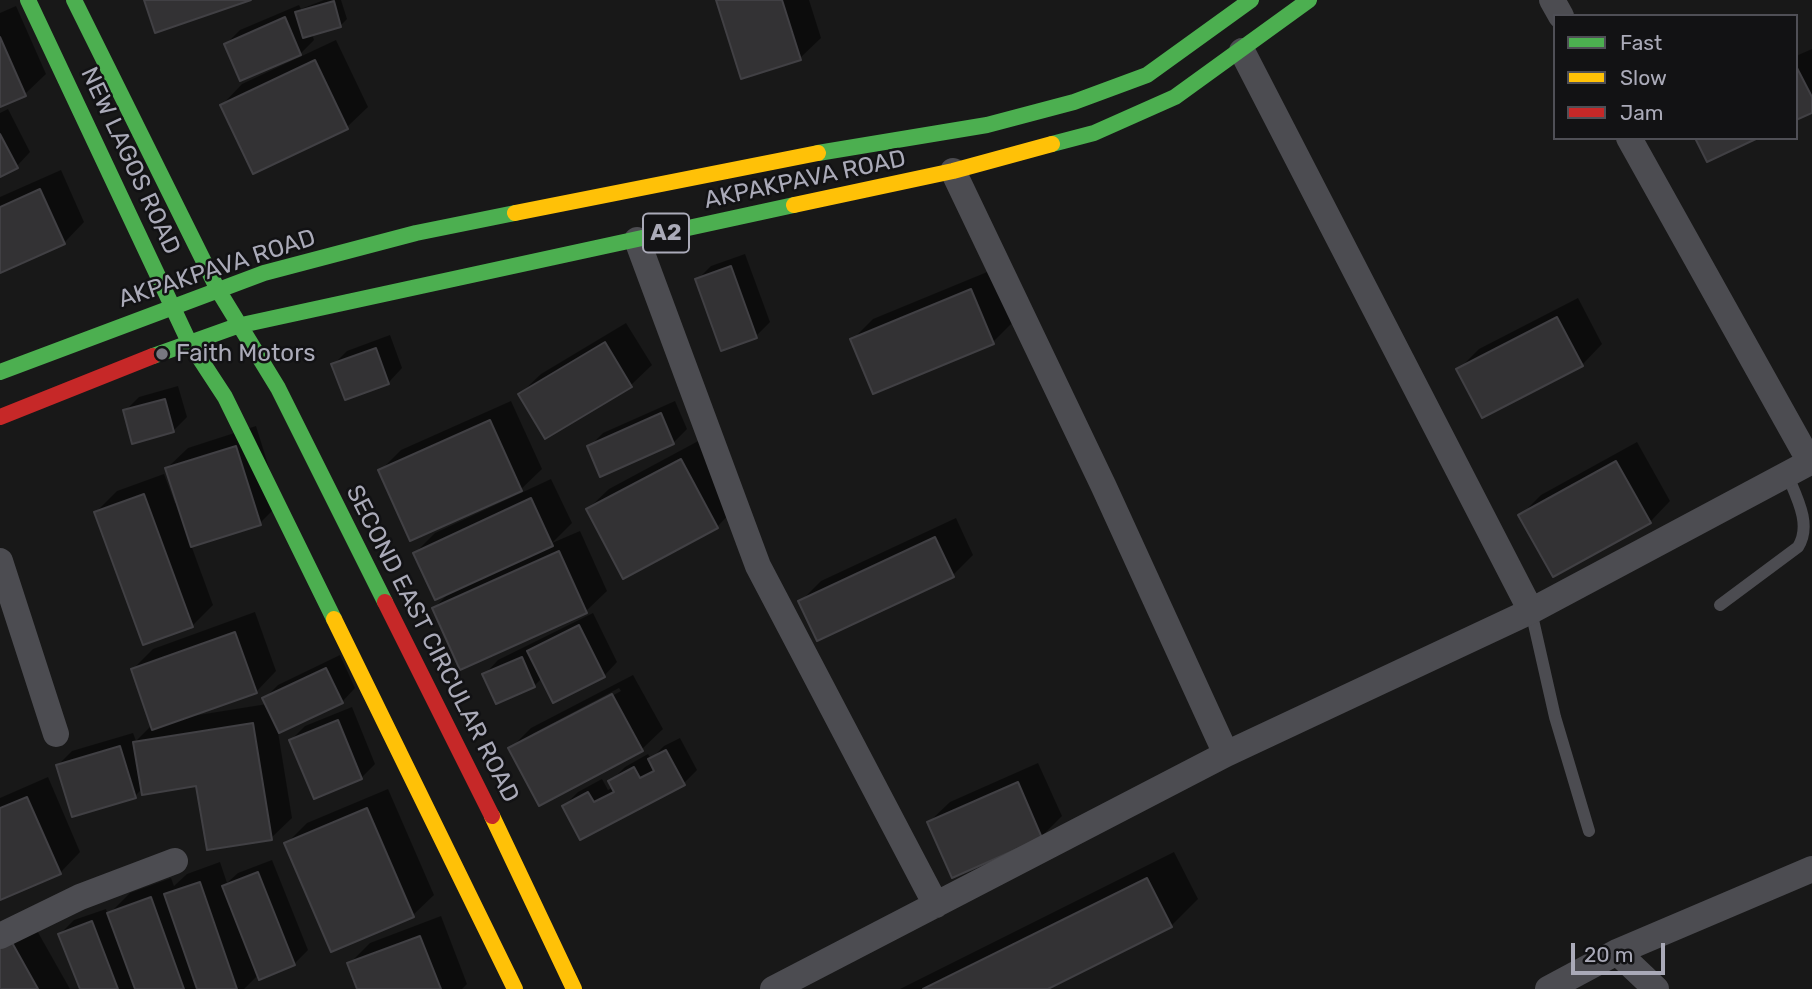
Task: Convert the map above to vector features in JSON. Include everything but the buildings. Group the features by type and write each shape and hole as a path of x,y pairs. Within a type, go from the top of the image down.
{"main road":[{"name":"NEW LAGOS ROAD","path":"28,0 189,342"},
{"name":"NEW LAGOS ROAD","path":"74,0 237,326"},
{"name":"AKPAKPAVA ROAD","path":"0,372 264,272 416,233 752,164 987,125 1074,102 1147,75 1251,0"},
{"name":"AKPAKPAVA ROAD","path":"0,417 189,342 237,326 953,172 1094,133 1175,97 1309,0"},
{"name":"SECOND EAST CIRCULAR ROAD","path":"237,326 278,388 466,761 574,989"},
{"path":"189,342 225,397 515,989"}],"street":[{"path":"1242,51 1531,611"},
{"path":"773,989 1226,754 1531,611 1803,466 1630,140"},
{"path":"953,172 1104,487 1226,754"},
{"path":"637,240 758,566 936,905"},
{"path":"0,561 56,734"},
{"path":"0,936 80,897 175,861"},
{"path":"1548,989 1618,952 1812,869"},
{"path":"1618,952 1656,989"}],"lane":[{"path":"1720,605 1805,539 1807,523 1803,466"},
{"path":"1531,611 1555,717 1590,831"}],"traffic: fast":[{"path":"28,0 189,342 225,397 334,619"},
{"path":"74,0 218,290 278,388 385,602"},
{"path":"818,153 987,125 1074,102 1147,75 1251,0"},
{"path":"1052,144 1094,133 1175,97 1309,0"},
{"path":"153,356 237,326 794,205"},
{"path":"0,372 264,273 416,233 515,213"}],"traffic: slow":[{"path":"794,205 953,171 1052,144"},
{"path":"515,213 818,153"},
{"path":"334,619 515,989"},
{"path":"492,816 574,989"}],"traffic: jam":[{"path":"0,417 153,356"},
{"path":"385,602 492,816"}],"place":[{"name":"Faith Motors","path":"162,354"}]}
